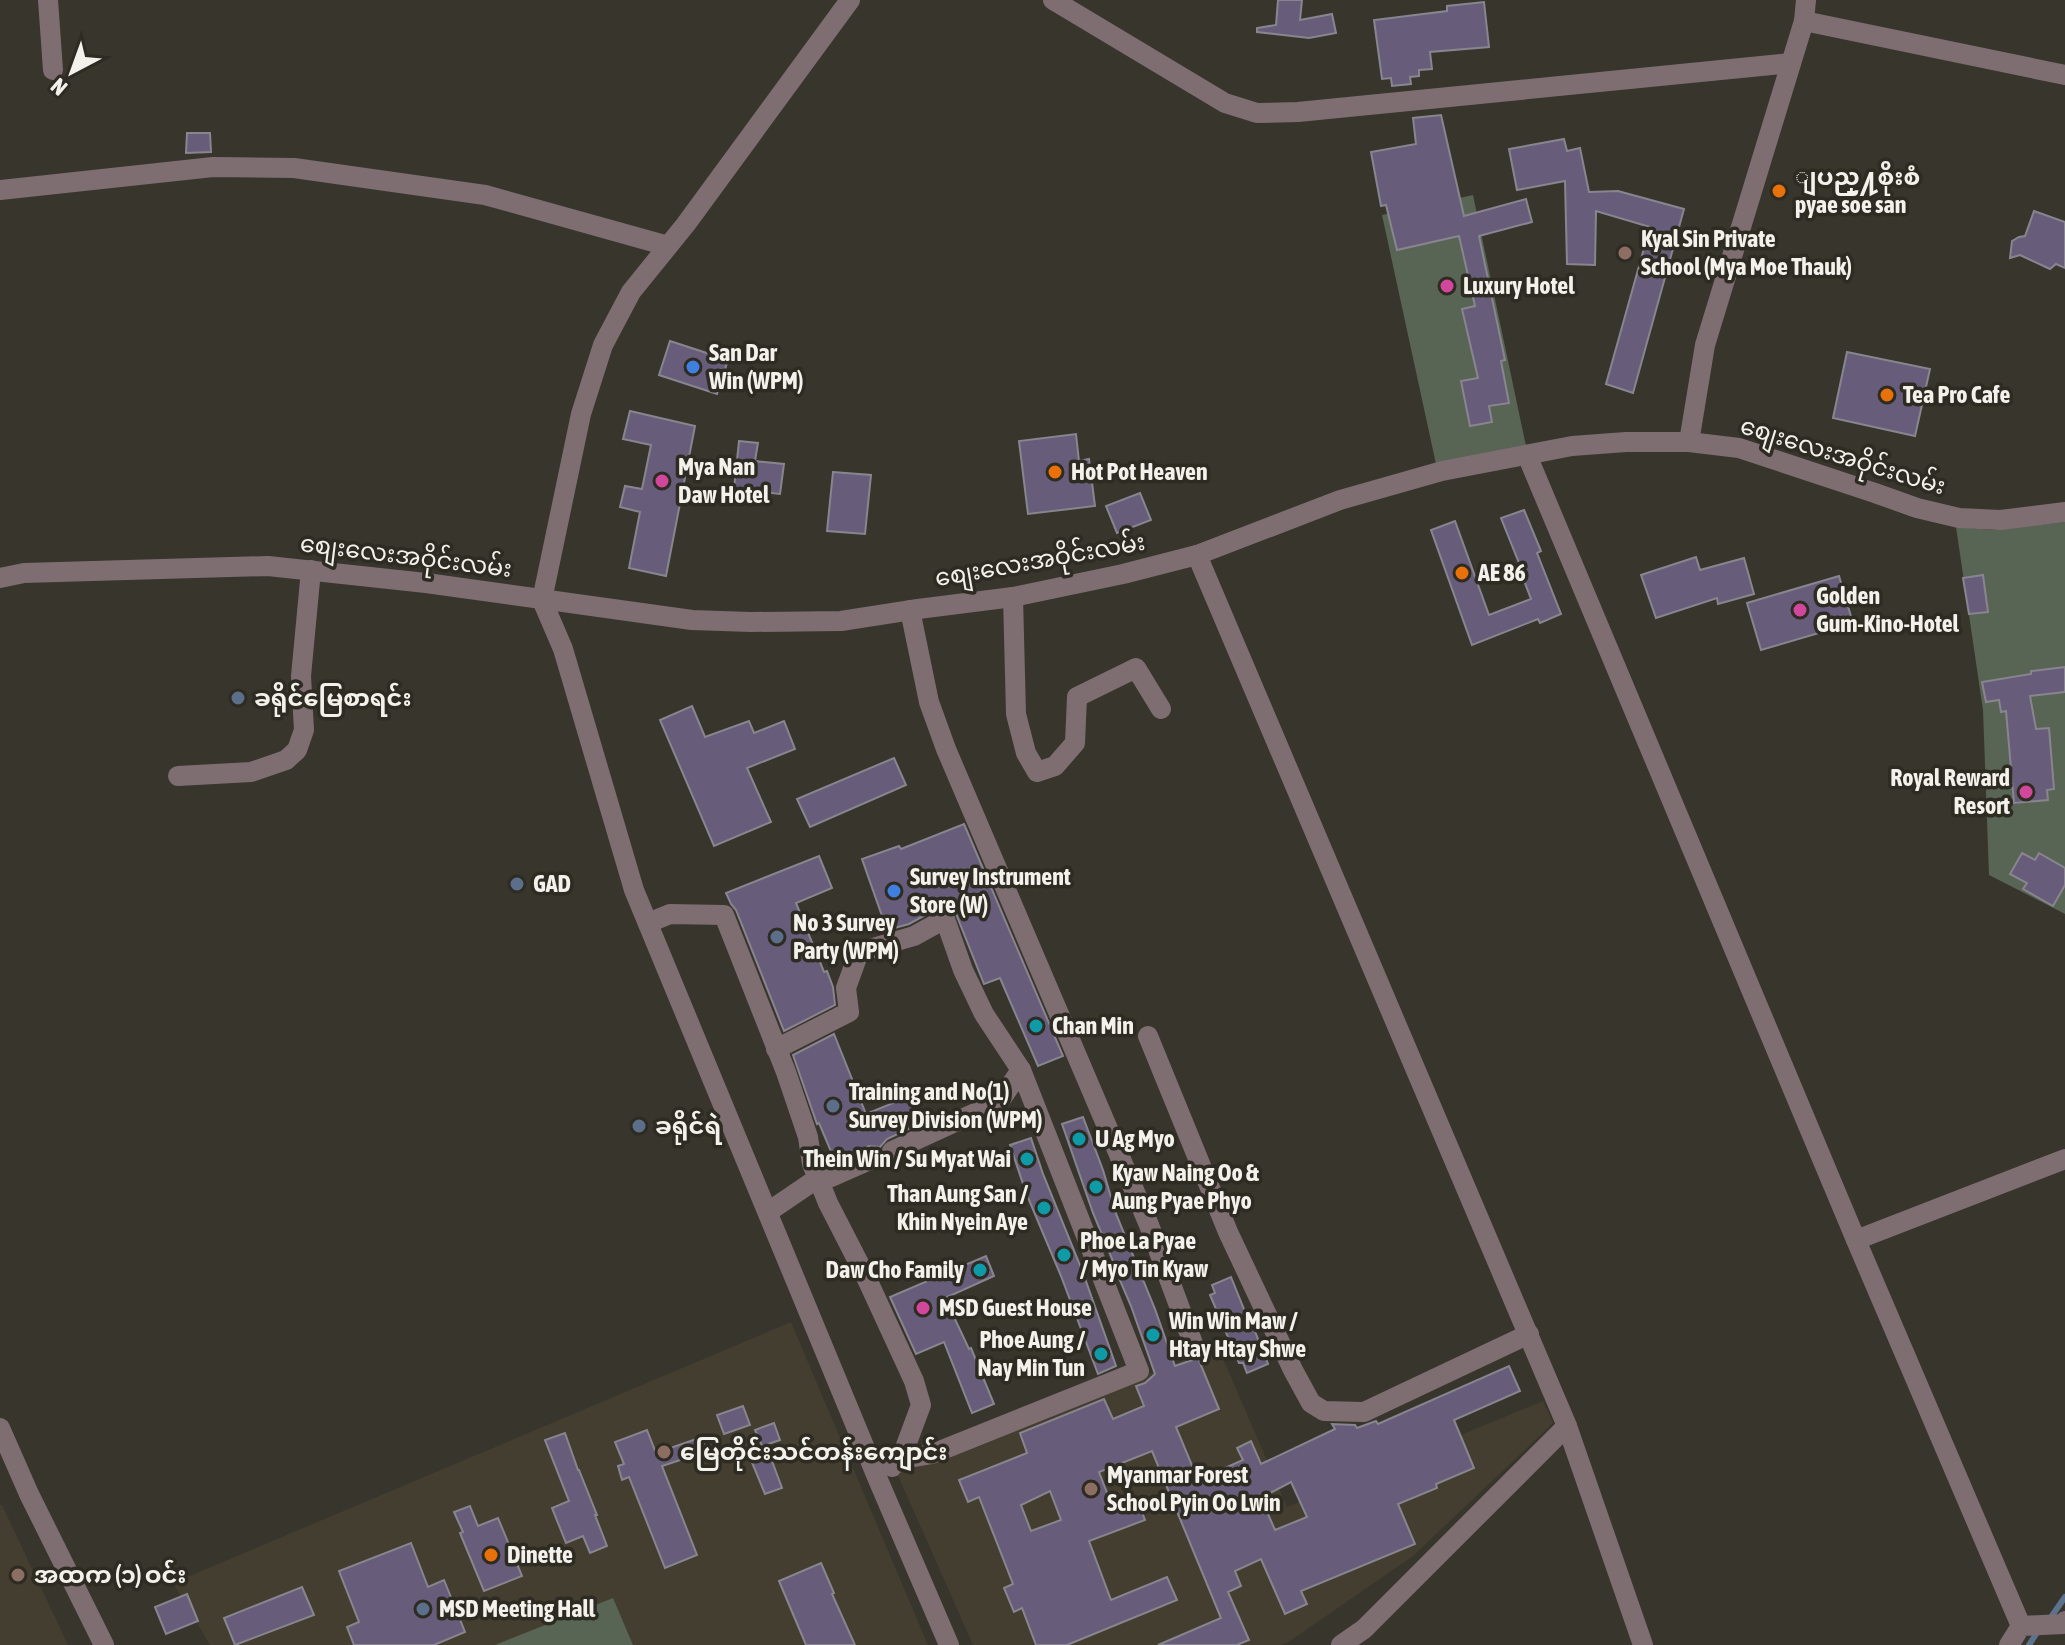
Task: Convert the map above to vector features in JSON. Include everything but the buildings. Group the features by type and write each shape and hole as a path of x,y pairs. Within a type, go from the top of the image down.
{"street":[{"path":"48,0 53,70"},
{"path":"850,0 631,292 603,345 581,414 542,600 563,649 634,890 949,1645"},
{"path":"1053,0 1225,103 1257,113 1298,112 1791,63"},
{"path":"1689,442 1705,345 1804,21 1806,0"},
{"path":"1804,21 2065,75"},
{"path":"0,190 213,167 294,168 485,195 668,246"},
{"name":"စျေးလေးအဝိုင်းလမ်း","path":"0,578 24,573 268,566 426,583 692,620 841,621 1013,597 1123,574 1197,555 1340,500 1442,471 1572,446 1626,442 1689,442 1739,448 1917,508 1959,518 2000,520 2065,512"},
{"path":"1527,455 1856,1240 2026,1626"},
{"path":"1197,555 1567,1426 1643,1645"},
{"path":"178,776 251,772 286,760 297,750 304,730 301,676 311,570"},
{"path":"1013,597 1016,714 1026,753 1037,772 1055,766 1075,743 1077,697 1136,668 1161,709"},
{"path":"910,610 929,702 946,749 1149,1225 1194,1346"},
{"path":"648,923 670,914 724,915 808,1137 812,1164 914,1381 921,1405 905,1448 879,1482"},
{"path":"776,1049 849,1012 846,988 859,952 914,936 945,919 963,970 984,1014 1021,1070 1139,1371 932,1454 897,1460"},
{"path":"1148,1036 1228,1232 1311,1403 1324,1411 1364,1412 1529,1334"},
{"path":"768,1212 818,1178 831,1177 999,1102 1021,1070"},
{"path":"1856,1240 2065,1159"},
{"path":"1341,1645 1364,1629 1567,1426"},
{"path":"0,1428 104,1645"},
{"path":"2009,1645 2026,1626 2059,1623"}],"shaded area":[{"name":"မြေတိုင်းသင်တန်းကျောင်း","path":"791,1322 928,1645 210,1645 173,1583"},
{"name":"Myanmar Forest School Pyin Oo Lwin","path":"1218,1347 1287,1507 1543,1401 1553,1423 1413,1556 1287,1643 973,1645 896,1471"},
{"name":"အထက (၁) ဝင်း","path":"2,1505 68,1645 0,1645"}],"green space":[{"path":"1473,195 1526,446 1436,464 1382,215"},
{"name":"Royal Reward Resort","path":"2065,522 2065,914 1989,875 1983,710 1956,527 1993,530"},
{"path":"613,1598 633,1645 495,1645"}],"waterway":[{"path":"2049,1620 2065,1597"},
{"path":"2029,1645 2038,1631"}],"place":[{"name":"ျပည္႔စိုးစံ pyae soe san","path":"1779,191"},
{"name":"Kyal Sin Private School (Mya Moe Thauk)","path":"1625,253"},
{"name":"Luxury Hotel","path":"1447,286"},
{"name":"San Dar Win (WPM)","path":"693,367"},
{"name":"Tea Pro Cafe","path":"1887,395"},
{"name":"Hot Pot Heaven","path":"1055,472"},
{"name":"Mya Nan Daw Hotel","path":"662,481"},
{"name":"AE 86","path":"1462,573"},
{"name":"Golden Gum-Kino-Hotel","path":"1800,610"},
{"name":"ခရိုင်မြေစာရင်း","path":"238,698"},
{"name":"Royal Reward Resort","path":"2026,792"},
{"name":"GAD","path":"517,884"},
{"name":"Survey Instrument Store (W)","path":"894,891"},
{"name":"No 3 Survey Party (WPM)","path":"777,937"},
{"name":"Chan Min","path":"1036,1026"},
{"name":"Training and No(1) Survey Division (WPM)","path":"833,1106"},
{"name":"ခရိုင်ရဲ","path":"639,1126"},
{"name":"U Ag Myo","path":"1079,1139"},
{"name":"Thein Win / Su Myat Wai","path":"1027,1159"},
{"name":"Kyaw Naing Oo & Aung Pyae Phyo","path":"1096,1187"},
{"name":"Than Aung San / Khin Nyein Aye","path":"1044,1208"},
{"name":"Phoe La Pyae / Myo Tin Kyaw","path":"1064,1255"},
{"name":"Daw Cho Family","path":"980,1270"},
{"name":"MSD Guest House","path":"923,1308"},
{"name":"Win Win Maw / Htay Htay Shwe","path":"1153,1335"},
{"name":"Phoe Aung / Nay Min Tun","path":"1101,1354"},
{"name":"မြေတိုင်းသင်တန်းကျောင်း","path":"664,1452"},
{"name":"Myanmar Forest School Pyin Oo Lwin","path":"1091,1489"},
{"name":"Dinette","path":"491,1555"},
{"name":"အထက (၁) ဝင်း","path":"18,1575"},
{"name":"MSD Meeting Hall","path":"423,1609"}]}
